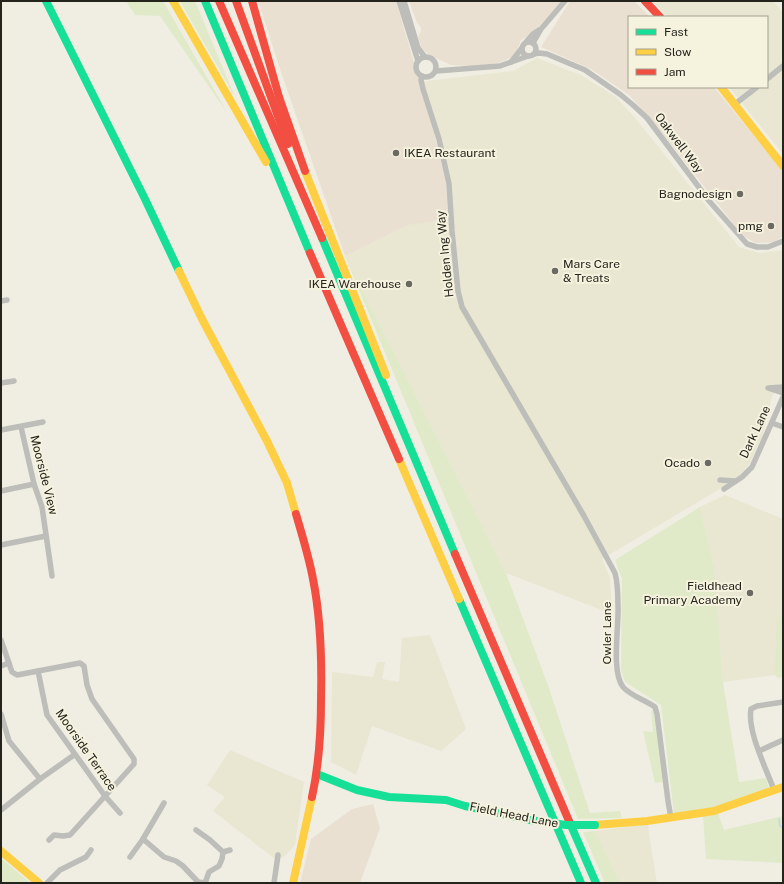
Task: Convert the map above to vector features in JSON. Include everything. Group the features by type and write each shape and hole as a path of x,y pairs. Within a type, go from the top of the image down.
{"main road":[{"path":"46,1 145,199 202,319 267,441 287,483 301,531 313,578 318,618 322,668 321,722 317,774 293,883"},
{"path":"173,1 285,195"},
{"path":"205,1 285,195 581,883"},
{"path":"218,1 315,222 596,883"},
{"path":"236,1 315,222"},
{"path":"252,1 263,47 297,149 399,407 417,463"},
{"path":"645,1 659,16"},
{"path":"722,88 783,166"},
{"name":"Field Head Lane","path":"317,774 357,790 373,794 396,798 429,798 446,800 465,806 530,820 566,825 628,824 714,811 783,787"},
{"path":"1,851 39,883"}],"street":[{"name":"Holden Ing Way","path":"399,1 418,62 416,68 422,76 421,80 423,89 439,139 449,184 458,291 462,307 555,468"},
{"name":"Holden Ing Way","path":"404,1 418,48 425,57 432,58 436,64 454,69"},
{"path":"422,76 428,77 436,71 500,66 534,54 536,50 534,44 541,29 565,1"},
{"name":"Holden Ing Way","path":"407,28 409,16"},
{"path":"511,62 533,34 541,29"},
{"path":"526,42 534,44"},
{"name":"Oakwell Way","path":"534,44 547,54"},
{"path":"522,48 523,54 528,56"},
{"name":"Oakwell Way","path":"534,54 547,54 585,70 621,95 647,118 710,202 747,244 757,247 768,247 783,241"},
{"path":"418,62 425,57"},
{"path":"436,64 436,71"},
{"path":"768,78 783,66"},
{"path":"423,89 428,77"},
{"path":"735,104 756,88"},
{"path":"1,383 14,381"},
{"path":"783,387 768,388 783,393"},
{"name":"Dark Lane","path":"724,489 742,478 752,467 783,397"},
{"path":"1,430 43,422"},
{"path":"772,423 783,427"},
{"name":"Moorside View","path":"20,427 34,484 42,507 52,576"},
{"name":"Owler Lane","path":"555,468 584,516 615,573 619,608 616,646 618,672 623,686 632,694 655,706 671,818"},
{"path":"720,480 735,481"},
{"path":"1,491 34,484"},
{"path":"1,545 46,536"},
{"path":"1,640 12,672 17,675 80,663 84,666 87,685 92,699 134,759 134,764 70,835 54,835 49,840"},
{"path":"1,666 9,663"},
{"name":"Moorside Terrace","path":"38,672 47,715 74,755 120,813"},
{"path":"774,790 750,725 749,716 751,709 757,706 783,702"},
{"path":"1,714 9,740 40,779"},
{"path":"759,751 783,740"},
{"path":"1,810 40,779 74,755"},
{"path":"130,857 143,839 164,802"},
{"path":"196,830 223,852"},
{"path":"143,839 164,857 176,861 183,866 198,882 205,883 209,872 219,866 223,852"},
{"path":"47,883 60,870 86,857 91,850"},
{"path":"223,852 230,850"},
{"path":"274,883 278,855"}],"shaded area":[{"path":"258,1 396,1 434,131 446,184 448,213 442,218 345,256"},
{"path":"409,1 562,1 544,21 527,37 521,40 517,51 512,57 499,63 472,66 451,65 429,55 421,47 418,37 421,28 417,23"},
{"path":"570,1 634,1 649,16 628,16 628,88 715,88 783,171 783,236 774,242 756,243 743,236 651,119 629,95 591,69 541,47"},
{"path":"652,1 773,1 783,12 783,154 730,88 768,88 768,16 667,16"},
{"path":"537,58 581,75 616,97 636,119 739,247 759,253 783,250 783,384 772,396 763,435 750,463 739,476 723,487 602,559 610,578 612,614 506,573 345,256 407,225 451,219 448,177 419,82 513,71"},
{"name":"Fieldhead Primary Academy","path":"725,495 783,519 783,674 723,682 714,566 700,507"},
{"path":"430,635 466,729 441,751 372,726 356,775 331,762 332,672 373,677 377,662 385,662 382,679 399,682 402,638"},
{"path":"230,750 304,782 295,845 284,857 275,859 213,811 225,797 207,785"},
{"path":"373,804 380,828 360,883 300,883 311,839 352,809"},
{"path":"648,824 657,883 620,883 595,831"}],"green space":[{"path":"126,1 163,1 228,114 160,16 135,15"},
{"path":"180,1 195,1 235,97"},
{"path":"345,256 506,573 549,688 590,813 620,811 622,818 578,819"},
{"path":"700,507 714,566 723,682 739,782 766,778 769,788 715,808 674,814 661,705 625,682 621,670 622,579 615,560"},
{"path":"782,612 783,677 778,678 775,675 774,670 777,644 776,635 777,625"},
{"path":"651,710 654,712 663,782 655,783 643,731 653,732"},
{"path":"718,813 724,830 783,816 783,863 706,859 703,816"},
{"path":"595,831 620,883 605,883 583,832"},
{"path":"1,858 30,883 1,883"}],"waterway":[{"path":"779,819 780,826 783,828"}],"traffic: fast":[{"path":"46,1 145,199 179,271"},
{"path":"205,1 310,253"},
{"path":"322,238 455,554"},
{"path":"459,599 581,883"},
{"path":"317,774 357,790 389,797 446,800 465,806 530,820"},
{"path":"530,820 566,825 595,825"},
{"path":"569,821 596,883"}],"traffic: slow":[{"path":"173,1 266,162"},
{"path":"722,88 783,166"},
{"path":"305,171 386,375"},
{"path":"179,271 202,319 267,441 287,483 296,514"},
{"path":"399,459 459,599"},
{"path":"595,825 647,821 714,811 783,787"},
{"path":"293,883 312,797"},
{"path":"1,851 39,883"}],"traffic: jam":[{"path":"219,1 322,238"},
{"path":"236,1 288,144"},
{"path":"252,1 279,97 305,171"},
{"path":"645,1 659,16"},
{"path":"310,253 399,459"},
{"path":"296,514 313,579 318,609 321,654 320,737 312,797"},
{"path":"455,554 569,821"}],"place":[{"name":"IKEA Restaurant","path":"396,153"},
{"name":"Bagnodesign","path":"740,194"},
{"name":"pmg","path":"771,226"},
{"name":"Mars Care & Treats","path":"555,271"},
{"name":"IKEA Warehouse","path":"409,284"},
{"name":"Ocado","path":"708,463"},
{"name":"Fieldhead Primary Academy","path":"750,593"}]}
